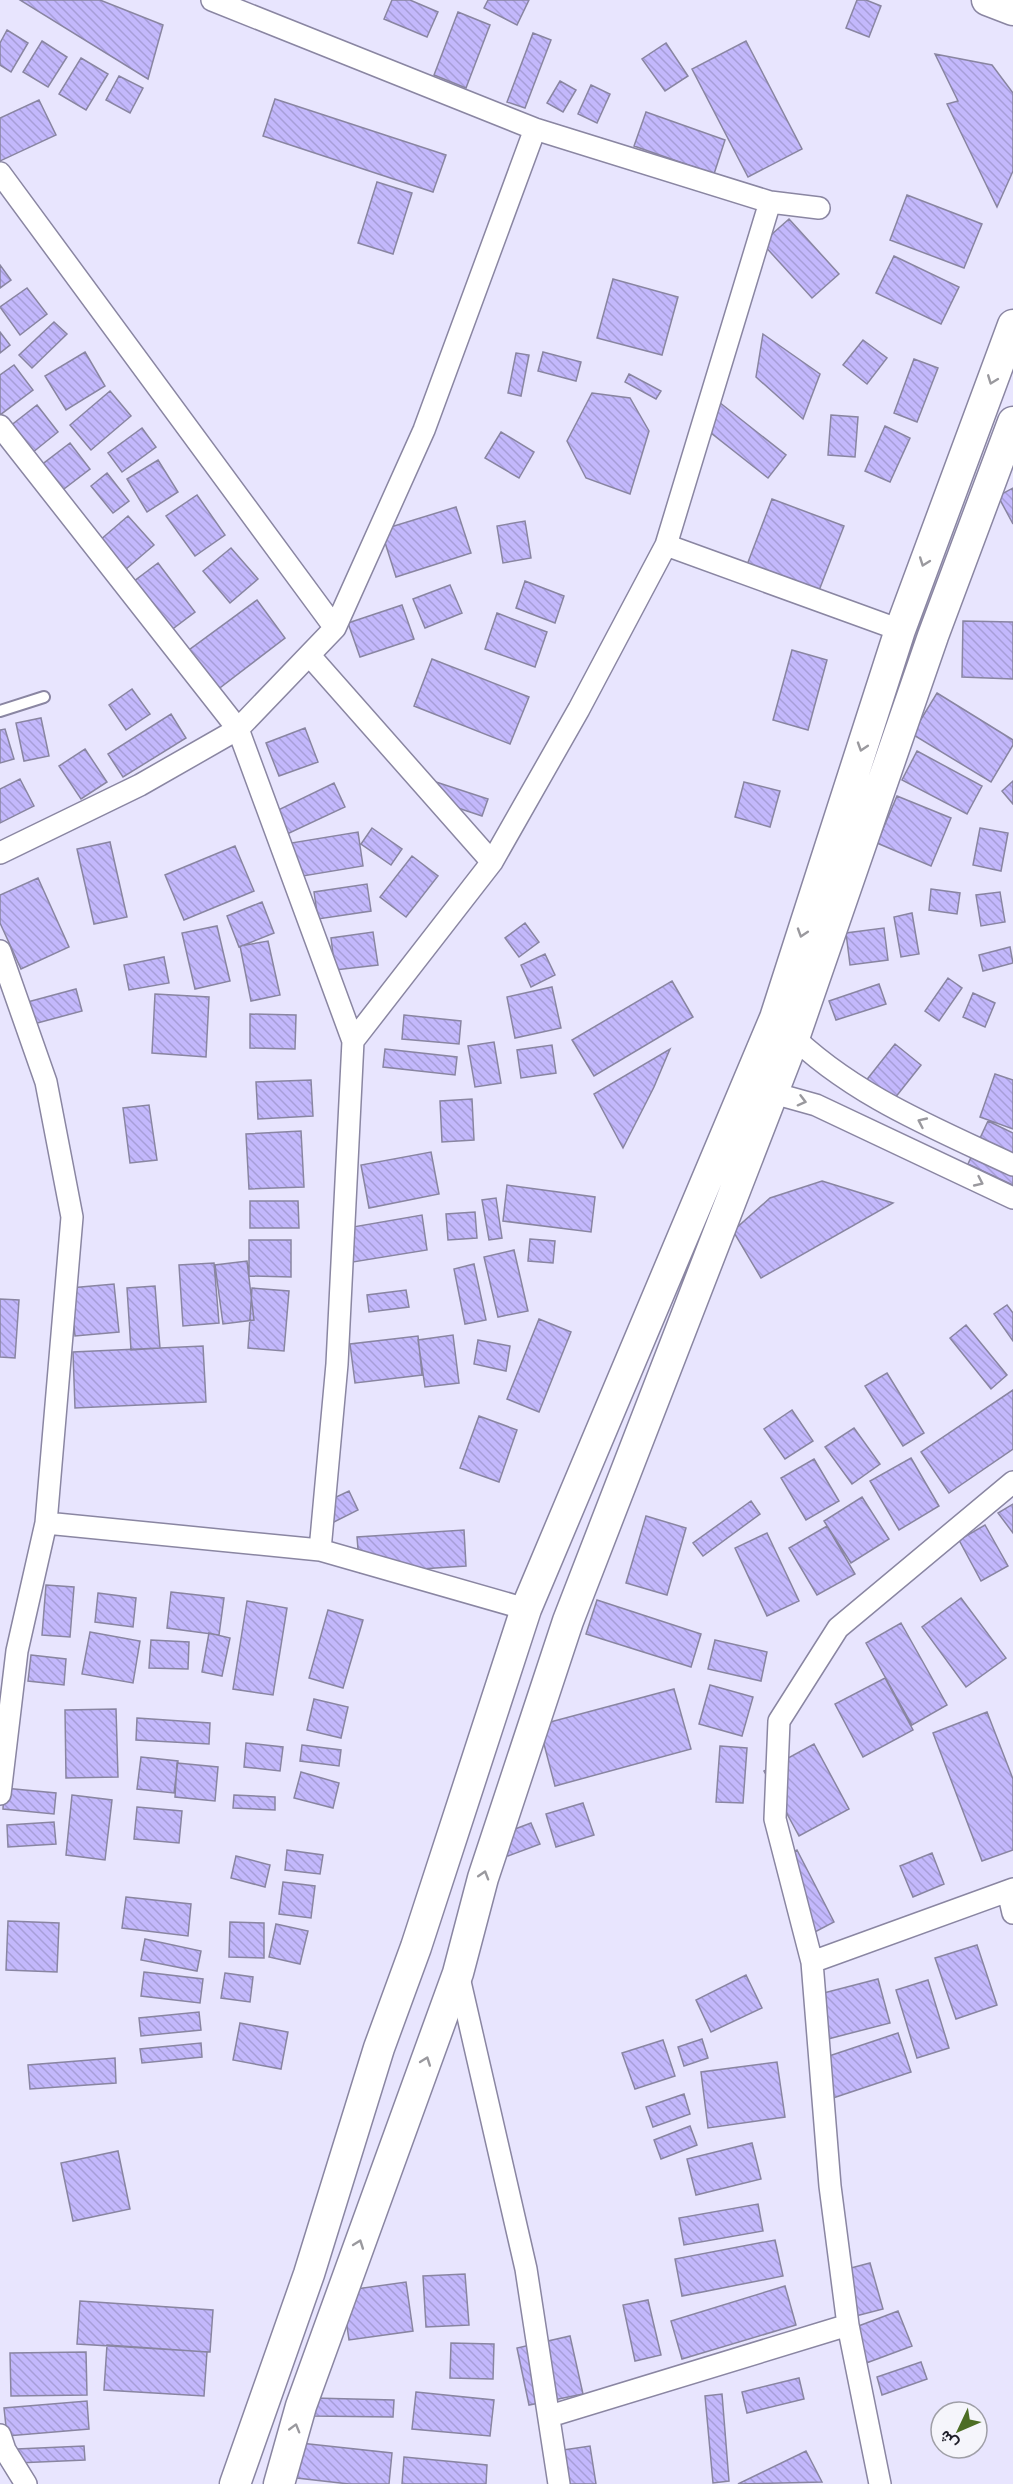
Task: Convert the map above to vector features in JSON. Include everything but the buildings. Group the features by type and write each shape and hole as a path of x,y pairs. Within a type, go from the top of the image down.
{"street":[{"path":"212,0 260,8 535,129 770,202 819,208"},
{"path":"987,0 1013,10"},
{"path":"0,853 141,785 238,729 335,628 424,430 535,129"},
{"path":"0,173 335,628"},
{"path":"353,1041 492,862 579,709 666,545 770,202"},
{"path":"784,1028 900,630 1013,325"},
{"path":"279,2484 301,2406 458,1974 483,1878 568,1621 759,1094 1013,422"},
{"path":"0,426 238,729 353,1041 337,1364 320,1550"},
{"path":"666,545 900,630"},
{"path":"310,656 492,862"},
{"path":"0,951 46,1082 72,1217 46,1523 17,1651 0,1794"},
{"path":"784,1028 856,1088 897,1111 1013,1165"},
{"path":"759,1094 816,1105 1013,1198"},
{"path":"235,2484 309,2274 379,2048 416,1947 526,1609 759,1094"},
{"path":"880,2484 848,2325 830,2186 812,1962 775,1819 779,1721 838,1628 1013,1482"},
{"path":"46,1523 320,1550 526,1609"},
{"path":"812,1962 1010,1890 1013,1913"},
{"path":"416,1947 458,1974 526,2269 560,2484"},
{"path":"550,2416 848,2325"},
{"path":"0,2435 5,2450 26,2484"}],"lane":[{"path":"0,711 44,697"}]}
